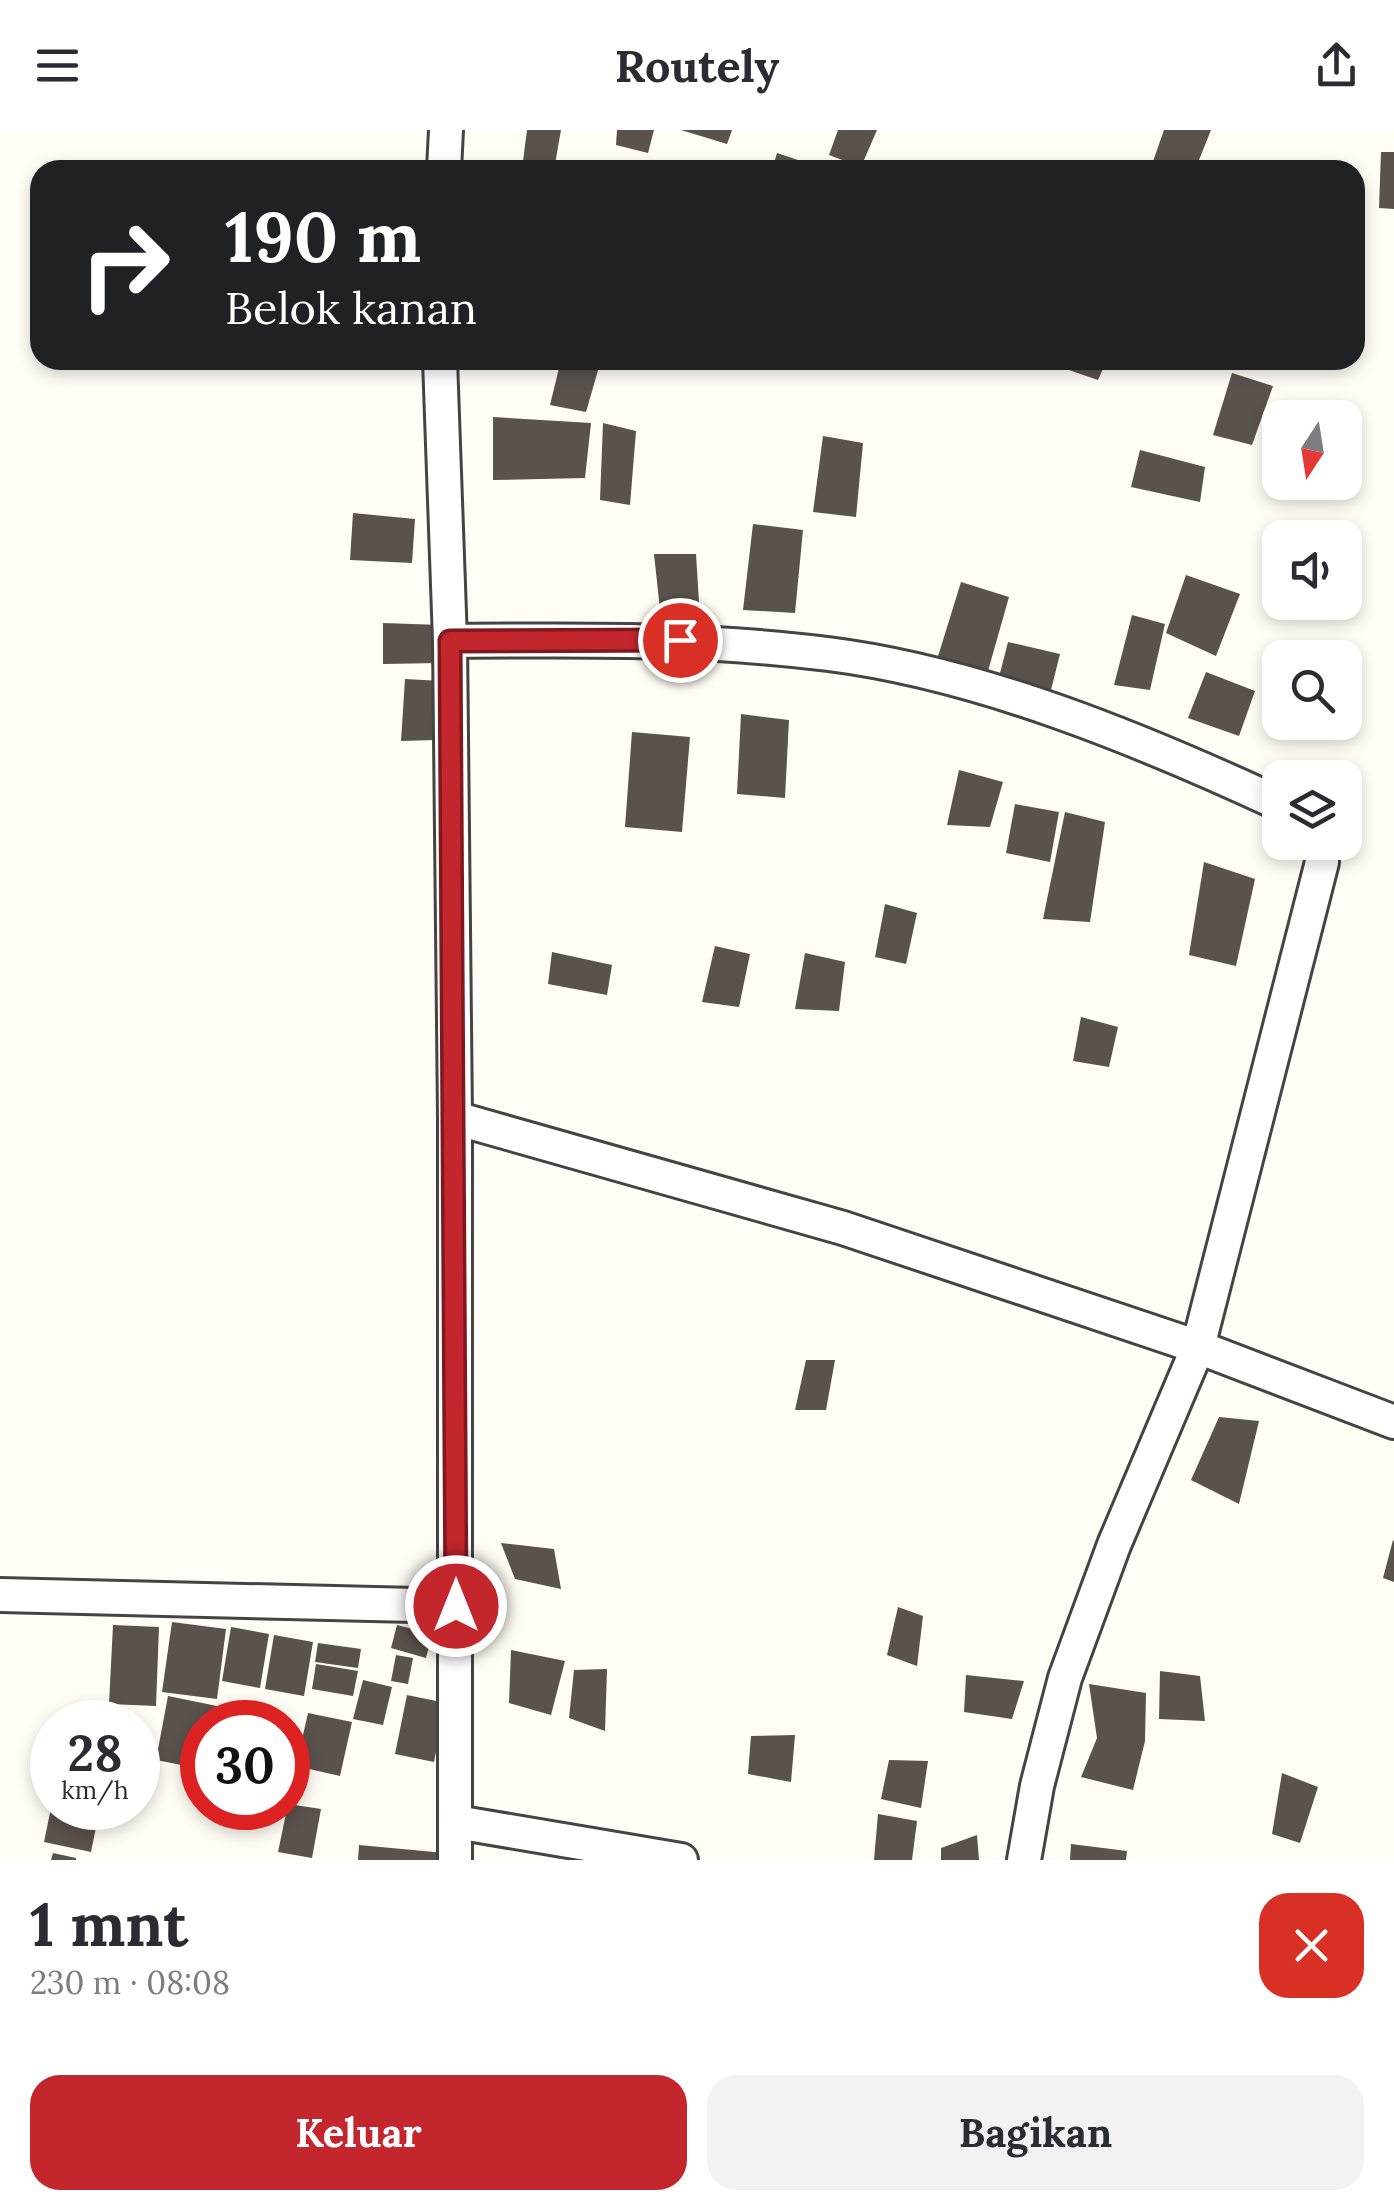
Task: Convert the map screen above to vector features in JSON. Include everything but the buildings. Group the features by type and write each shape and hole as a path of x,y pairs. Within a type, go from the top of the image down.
{"street":[{"path":"444,160 446,130"},
{"path":"440,370 450,641 455,1118 455,1860"},
{"path":"450,641 680,640 832,654 1035,704 1262,797"},
{"path":"1024,1860 1037,1786 1065,1678 1114,1545 1198,1347 1322,860"},
{"path":"455,1118 843,1228 1198,1347 1394,1422"},
{"path":"0,1594 456,1606"},
{"path":"456,1822 682,1860"}],"route":[{"path":"456,1606 450,641 680,640"}]}
